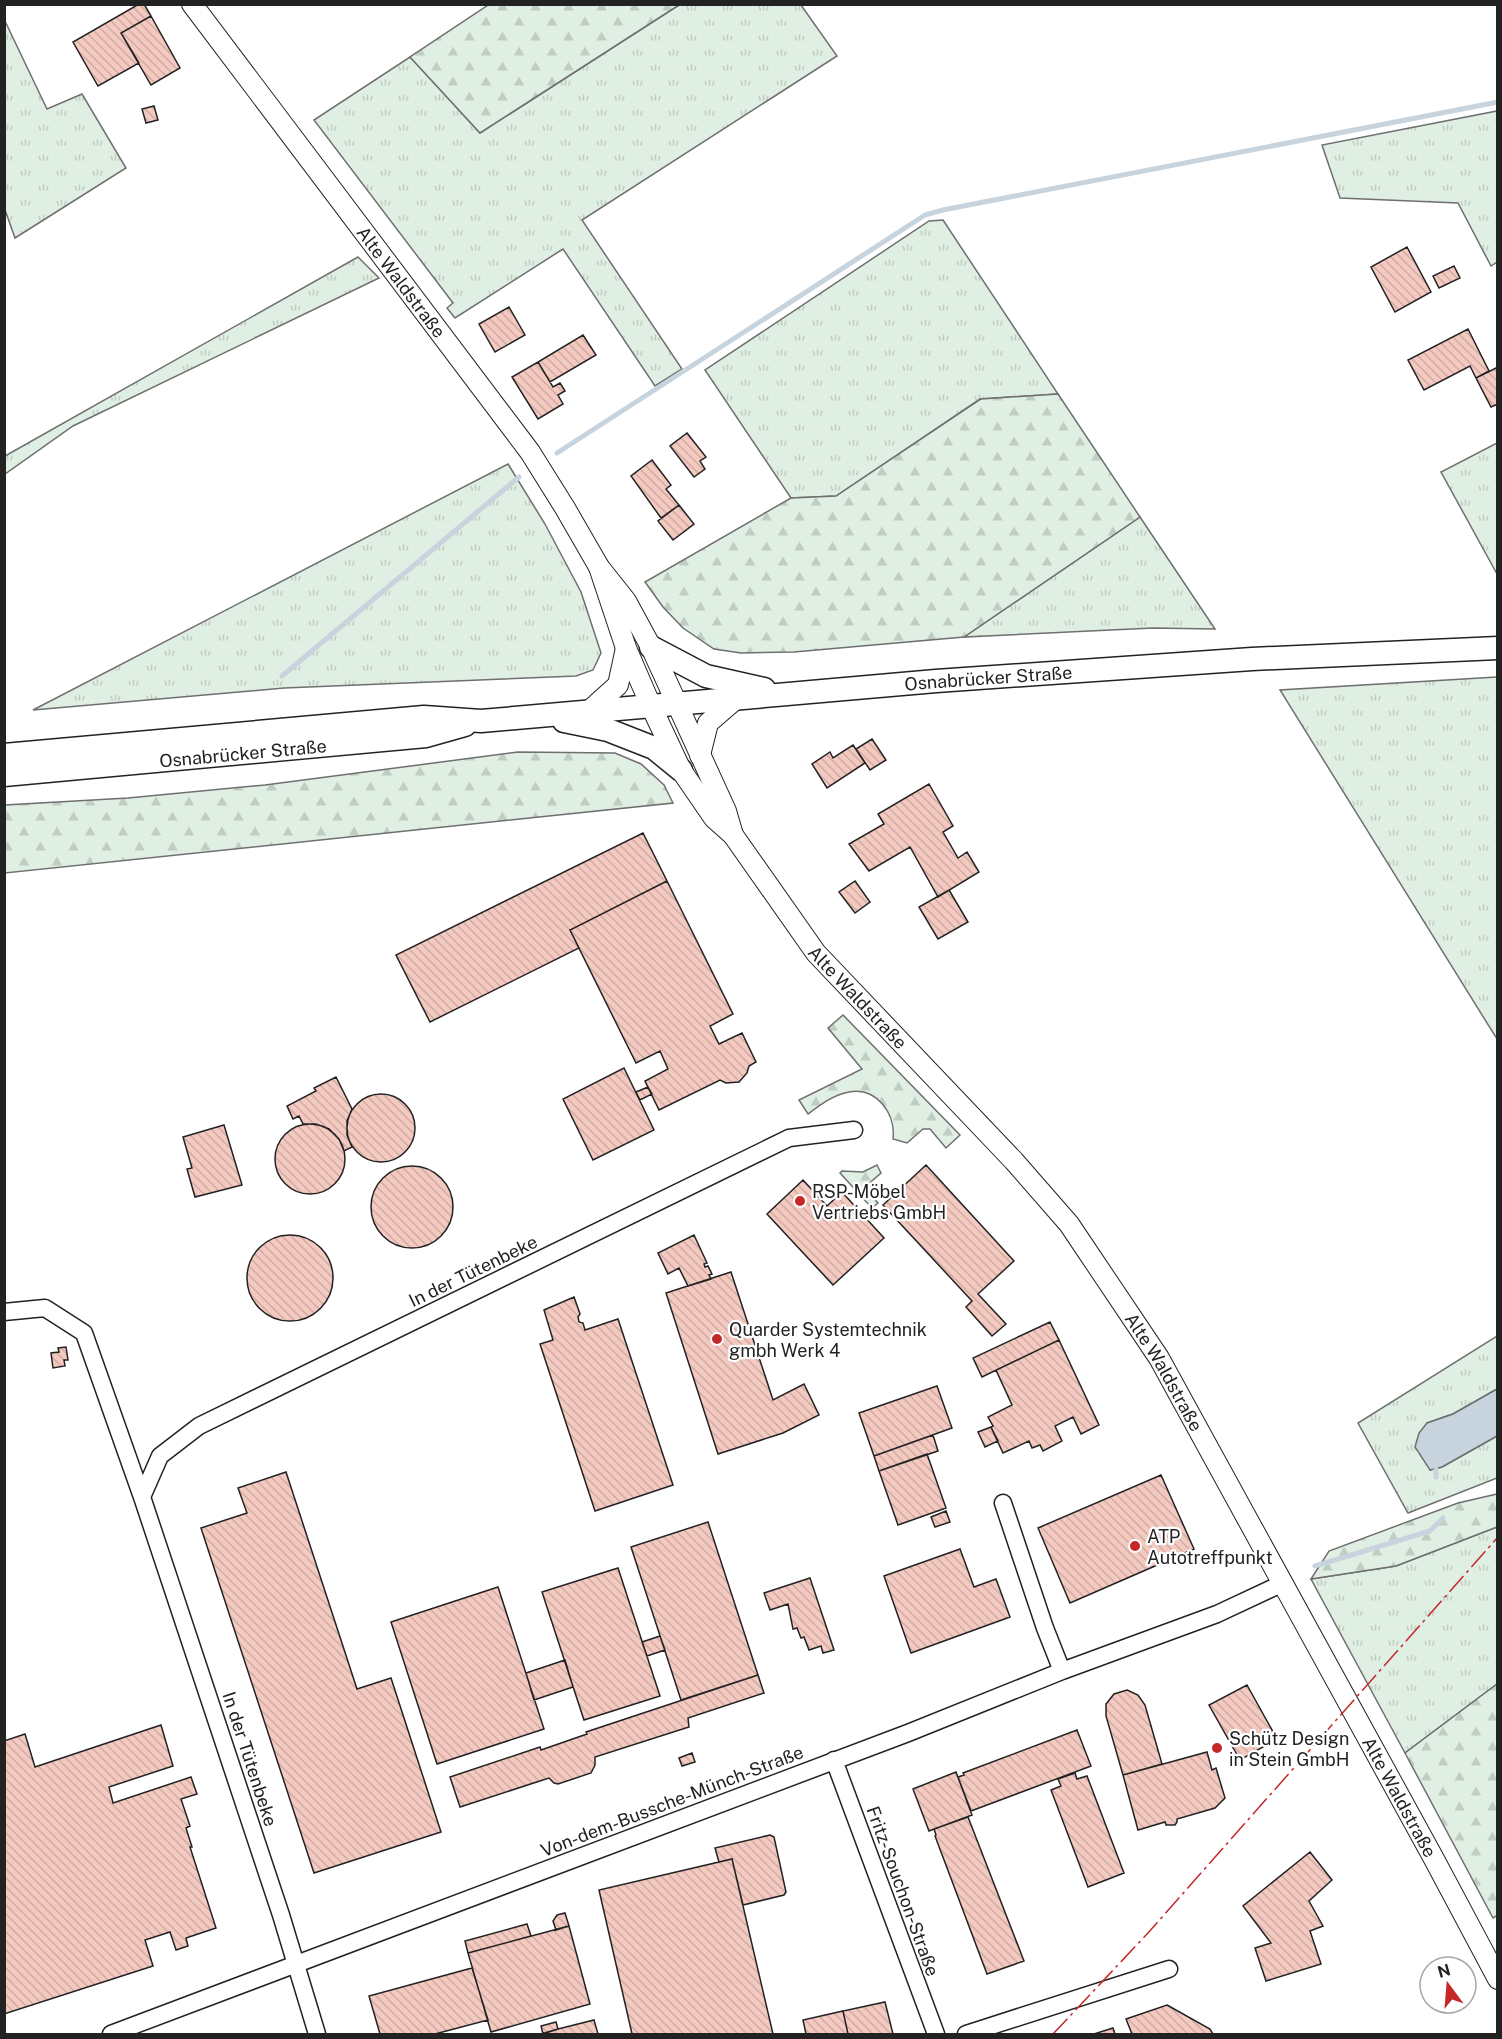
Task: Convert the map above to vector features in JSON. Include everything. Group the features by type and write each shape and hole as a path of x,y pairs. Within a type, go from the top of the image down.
{"main road":[{"path":"651,647 706,676 786,694"},
{"name":"Osnabrücker Straße","path":"4,755 424,717 481,721 786,694 1229,661 1497,648"},
{"path":"539,716 608,730 654,748 681,770"},
{"name":"Osnabrücker Straße","path":"4,775 426,736 481,721"}],"street":[{"name":"Alte Waldstraße","path":"192,4 539,466 598,567 626,601 651,647 675,704 726,811 733,835"},
{"name":"Alte Waldstraße","path":"598,567 626,648 651,706 681,770 714,818 733,835 816,953 1014,1161 1070,1224 1159,1358 1434,1859 1497,1979"},
{"path":"588,712 618,686 626,648"},
{"path":"700,755 708,723 737,698"},
{"name":"In der Tütenbeke","path":"142,1497 160,1456 199,1426 789,1138 854,1130"},
{"name":"In der Tütenbeke","path":"4,1312 45,1308 84,1333 142,1497 281,1915 317,2034"},
{"path":"1003,1503 1062,1671"},
{"name":"Von-dem-Bussche-Münch-Straße","path":"111,2034 1217,1614 1281,1584"},
{"name":"Fritz-Souchon-Straße","path":"834,1760 936,2034"},
{"path":"966,2034 1169,1969"}],"green space":[{"path":"488,5 679,5 480,133 410,57"},
{"path":"679,5 801,5 837,56 582,220 682,369 655,386 563,249 455,318 447,308 453,303 314,120 410,57 480,133"},
{"path":"4,19 47,109 82,94 126,168 15,238 4,207"},
{"path":"1497,111 1497,262 1491,266 1458,203 1340,198 1322,145"},
{"path":"943,220 1058,394 980,399 836,496 791,498 705,370 929,221"},
{"path":"358,257 379,278 73,426 5,474 5,456"},
{"path":"1058,394 1140,517 964,637 794,652 741,653 714,649 683,628 663,607 645,582 791,498 836,496 981,399"},
{"path":"1497,443 1497,574 1441,472"},
{"path":"508,464 545,524 581,592 601,653 593,670 576,676 284,688 33,710"},
{"path":"1140,517 1215,629 1153,628 964,637"},
{"path":"1498,677 1497,1039 1280,690"},
{"path":"518,752 615,753 641,764 664,785 673,803 5,873 5,805 128,798 265,785"},
{"path":"843,1015 960,1135 946,1148 930,1129 923,1129 907,1143 893,1139 888,1112 883,1104 868,1094 843,1093 808,1114 799,1100 862,1069 828,1028"},
{"path":"877,1165 881,1173 866,1186 866,1190 878,1203 872,1208 840,1173 842,1171 863,1172"},
{"path":"1497,1336 1497,1389 1453,1414 1427,1423 1430,1470 1442,1467 1497,1436 1497,1478 1408,1513 1358,1423"},
{"path":"1497,1494 1497,1527 1396,1566 1311,1579 1329,1551 1458,1503"},
{"path":"1497,1527 1497,1684 1405,1753 1311,1579 1396,1566"},
{"path":"1497,1684 1498,1915 1493,1918 1405,1753"}],"shaded area":[{"path":"1497,1389 1497,1436 1442,1467 1430,1470 1415,1447 1419,1433 1427,1423 1453,1414"}],"building":[{"path":"139,4 144,4 151,16 121,33 139,63 98,86 73,42"},
{"path":"151,16 180,68 151,85 121,33"},
{"path":"154,106 158,120 146,123 142,109"},
{"path":"1407,247 1431,292 1395,312 1371,267"},
{"path":"1454,266 1460,278 1439,288 1433,276"},
{"path":"509,307 525,335 495,352 479,324"},
{"path":"1468,329 1489,371 1476,378 1470,366 1424,390 1408,360"},
{"path":"583,335 596,355 550,382 538,362"},
{"path":"538,362 553,387 560,383 565,391 558,395 563,404 538,419 512,377"},
{"path":"1498,367 1498,404 1491,407 1476,378"},
{"path":"687,433 706,457 700,461 705,469 694,477 670,446"},
{"path":"652,460 671,485 666,489 679,505 661,518 631,476"},
{"path":"679,505 694,524 673,540 658,521"},
{"path":"872,739 886,760 870,770 856,749"},
{"path":"853,745 865,763 827,788 812,764 830,752 833,758"},
{"path":"929,784 953,826 943,832 958,858 967,852 979,872 938,897 910,847 869,871 849,844 884,824 878,814"},
{"path":"643,833 667,881 570,930 579,948 430,1022 396,955"},
{"path":"667,881 733,1014 710,1026 719,1044 742,1033 756,1062 749,1066 747,1073 739,1082 726,1083 720,1080 659,1110 645,1081 668,1069 660,1051 636,1063 570,930"},
{"path":"855,881 870,902 855,913 839,892"},
{"path":"949,890 968,922 938,939 919,907"},
{"path":"624,1068 654,1130 593,1160 563,1099"},
{"path":"336,1077 352,1109 347,1121 347,1135 352,1147 344,1151 339,1139 329,1129 316,1124 303,1124 299,1116 293,1119 287,1106 316,1091 314,1088"},
{"path":"648,1087 652,1094 640,1100 636,1092"},
{"path":"381,1094 394,1096 405,1104 413,1115 415,1128 413,1141 405,1152 394,1160 381,1162 368,1160 357,1152 349,1141 347,1128 349,1115 357,1104 368,1096"},
{"path":"310,1124 323,1127 335,1134 342,1146 345,1159 342,1172 335,1184 323,1191 310,1194 297,1191 285,1184 278,1172 275,1159 278,1146 285,1134 297,1127"},
{"path":"224,1125 242,1185 195,1197 187,1169 192,1168 183,1137"},
{"path":"926,1165 1014,1261 978,1294 1006,1324 992,1336 966,1307 972,1301 883,1205"},
{"path":"412,1166 428,1169 441,1178 450,1191 453,1207 450,1223 441,1236 428,1245 412,1248 396,1245 383,1236 374,1223 371,1207 374,1191 383,1178 396,1169"},
{"path":"803,1180 827,1206 842,1192 884,1238 833,1285 767,1214"},
{"path":"290,1235 314,1242 326,1254 333,1278 326,1302 314,1314 290,1321 266,1314 254,1302 247,1278 254,1254 266,1242"},
{"path":"694,1235 707,1263 704,1264 705,1267 708,1266 712,1274 709,1275 711,1279 688,1286 679,1268 668,1274 658,1253"},
{"name":"Quarder Systemtechnik gmbh Werk 4","path":"731,1272 773,1400 804,1384 819,1415 783,1433 718,1454 666,1293"},
{"path":"574,1297 580,1314 579,1322 583,1323 585,1330 618,1319 673,1485 595,1511 540,1344 553,1340 544,1310"},
{"path":"1050,1322 1059,1340 982,1377 973,1358"},
{"path":"1059,1340 1099,1425 1081,1434 1073,1417 1055,1426 1062,1441 1043,1451 1040,1445 1032,1448 1029,1441 1003,1453 988,1417 1012,1405 996,1370"},
{"path":"66,1347 68,1360 64,1360 65,1366 53,1368 51,1353 59,1352 58,1348"},
{"path":"937,1386 952,1428 874,1456 859,1413"},
{"path":"991,1427 998,1441 985,1447 978,1432"},
{"path":"933,1435 938,1451 879,1471 874,1456"},
{"path":"927,1454 946,1508 898,1525 879,1471"},
{"path":"286,1472 357,1689 391,1678 441,1832 314,1873 201,1528 247,1513 238,1488"},
{"path":"1161,1475 1194,1549 1070,1603 1038,1528"},
{"path":"946,1511 950,1522 935,1527 931,1517"},
{"path":"708,1522 758,1675 681,1700 631,1547"},
{"path":"960,1549 974,1587 996,1579 1010,1617 911,1653 884,1576"},
{"path":"618,1568 660,1696 584,1720 542,1592"},
{"path":"810,1578 834,1650 823,1653 821,1646 809,1650 804,1637 801,1638 797,1628 793,1629 788,1604 770,1610 764,1593"},
{"path":"498,1587 544,1729 437,1764 391,1622"},
{"path":"660,1636 665,1650 647,1656 642,1642"},
{"path":"565,1660 573,1687 534,1700 526,1673"},
{"path":"758,1675 764,1693 688,1718 689,1727 595,1757 595,1765 591,1773 558,1784 549,1778 460,1807 450,1777 540,1747 541,1750 587,1734 586,1732"},
{"path":"1247,1685 1277,1739 1240,1760 1209,1705"},
{"path":"1127,1690 1138,1695 1145,1705 1162,1764 1123,1775 1106,1716 1106,1704 1114,1694"},
{"path":"161,1725 173,1766 109,1787 113,1803 191,1777 197,1794 181,1799 190,1826 186,1828 192,1847 190,1847 216,1928 186,1938 188,1946 176,1950 170,1932 145,1940 153,1966 4,2014 4,1741 25,1734 35,1767"},
{"path":"1077,1730 1091,1766 971,1811 958,1777 964,1775 963,1773"},
{"path":"1207,1752 1212,1770 1216,1768 1225,1798 1215,1808 1177,1819 1175,1825 1166,1825 1165,1822 1138,1830 1123,1775"},
{"path":"692,1753 695,1762 682,1766 679,1758"},
{"path":"956,1772 972,1815 929,1831 913,1789"},
{"path":"1075,1773 1077,1779 1087,1776 1124,1873 1088,1887 1051,1790 1061,1786 1058,1779"},
{"path":"968,1817 1024,1961 987,1974 934,1829"},
{"path":"770,1835 774,1837 786,1892 784,1895 743,1905 732,1859 719,1862 715,1848"},
{"path":"1310,1852 1332,1880 1309,1901 1323,1926 1310,1931 1321,1964 1266,1981 1255,1948 1271,1943 1243,1906"},
{"path":"732,1859 773,2034 632,2034 599,1890"},
{"path":"565,1913 569,1926 556,1930 553,1921 557,1915"},
{"path":"527,1924 531,1936 468,1953 465,1941"},
{"path":"569,1926 590,2004 491,2032 468,1953"},
{"path":"472,1968 488,2020 435,2034 380,2034 369,1996"},
{"path":"885,2002 893,2034 848,2034 843,2011"},
{"path":"1167,2005 1210,2029 1213,2034 1132,2034 1126,2019"},
{"path":"843,2011 848,2034 806,2034 803,2020"},
{"path":"594,2020 598,2034 541,2034 558,2029"},
{"path":"556,2022 558,2029 543,2034 541,2026"},
{"path":"1113,2028 1115,2034 1094,2034"}],"waterway":[{"path":"557,453 925,215 1498,102"},
{"path":"282,676 519,477"},
{"path":"1436,1469 1436,1477"},
{"path":"1315,1566 1430,1531 1443,1518"}],"power":[{"path":"1053,2034 1148,1933 1498,1537"}],"place":[{"name":"RSP-Möbel Vertriebs GmbH","path":"800,1201"},
{"name":"Quarder Systemtechnik gmbh Werk 4","path":"717,1339"},
{"name":"ATP Autotreffpunkt","path":"1135,1546"},
{"name":"Schütz Design in Stein GmbH","path":"1217,1748"}]}
